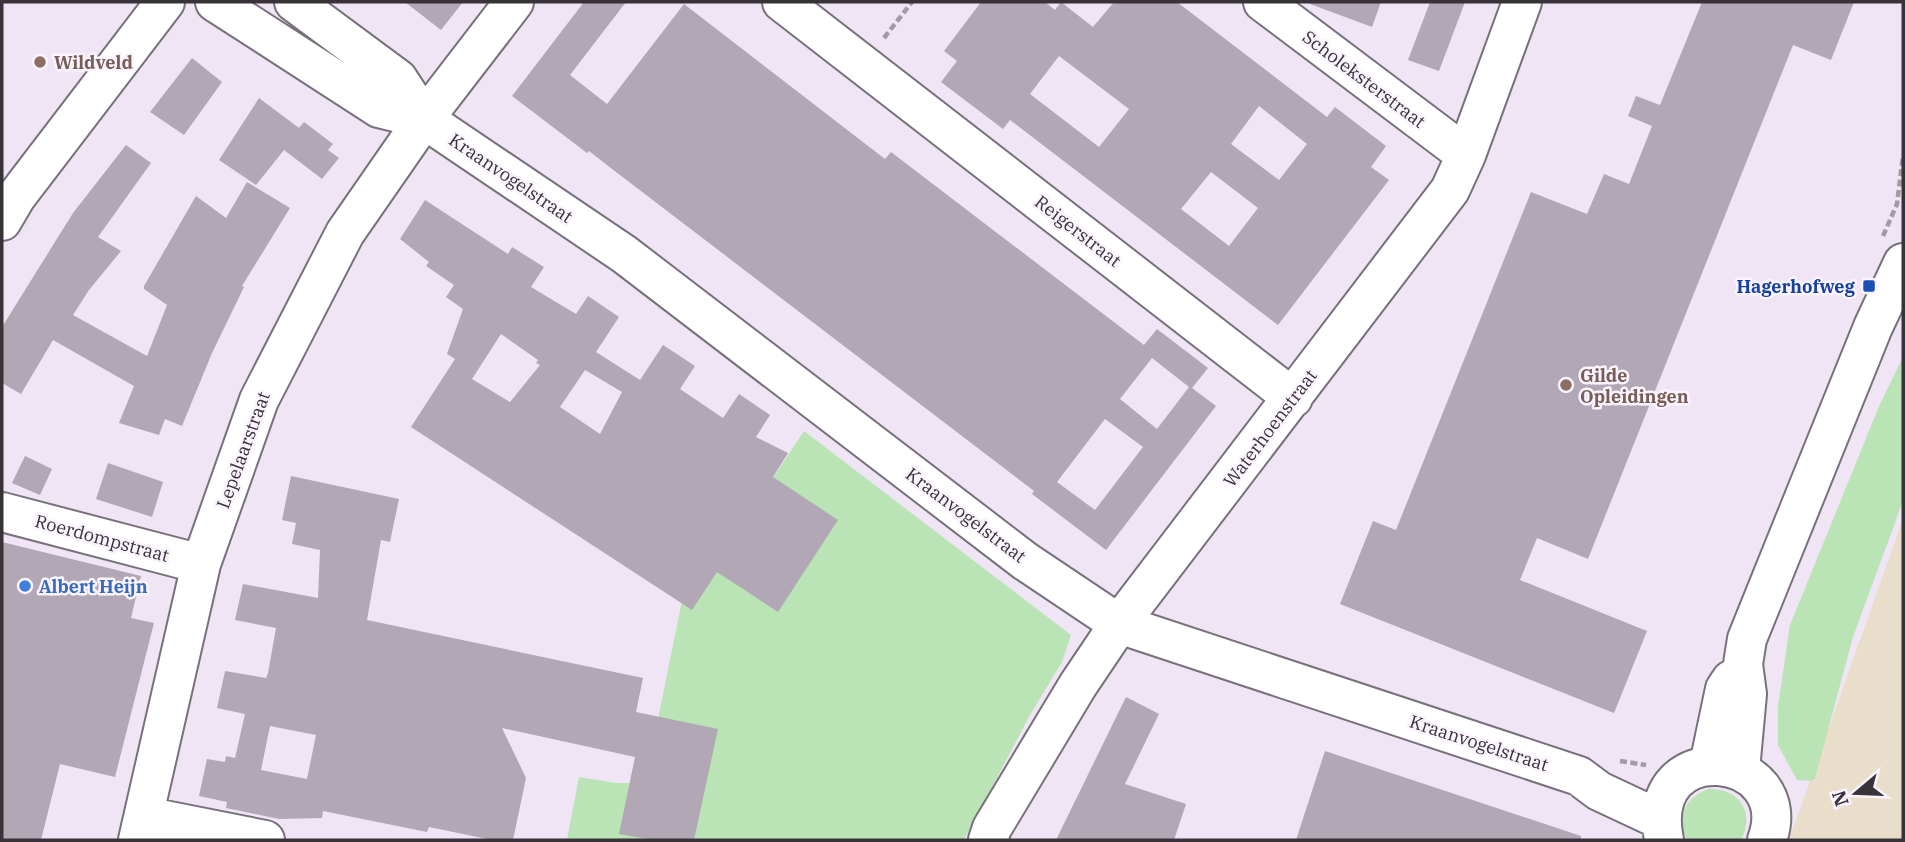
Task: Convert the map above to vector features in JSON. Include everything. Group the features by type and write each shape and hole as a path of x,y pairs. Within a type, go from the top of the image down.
{"street":[{"path":"2,221 16,197 165,2"},
{"name":"Kraanvogelstraat","path":"215,2 379,108 424,119 624,254 1025,561 1119,624 1579,776 1603,775 1665,816"},
{"name":"Kraanvogelstraat","path":"293,2 398,79 424,119"},
{"name":"Lepelaarstraat","path":"141,828 201,564 259,400 345,233 424,119 514,2"},
{"name":"Reigerstraat","path":"782,2 1293,398"},
{"name":"Scholeksterstraat","path":"1262,2 1466,155"},
{"name":"Waterhoenstraat","path":"988,840 992,828 1078,685 1119,624 1450,190 1466,155 1522,2"},
{"path":"1725,768 1746,694 1743,664 1747,639 1873,327 1903,263"},
{"name":"Roerdompstraat","path":"2,512 201,564"},
{"path":"1665,816 1688,772 1725,768 1758,784 1766,796 1771,814 1767,840"},
{"path":"141,828 265,840"}],"path":[{"path":"864,64 912,2"}],"shaded area":[{"path":"1903,519 1903,840 1789,840"}],"green space":[{"path":"1903,357 1903,501 1853,637 1815,778 1811,781 1797,780 1778,745 1778,706 1790,625 1880,404"},
{"path":"804,431 1071,635 1062,662 1030,715 964,840 567,840 579,777 616,783 645,783 697,527 725,550"},
{"path":"1708,789 1728,792 1741,803 1746,820 1741,840 1687,840 1682,824 1684,810 1693,798"}],"building":[{"path":"405,2 463,2 441,30"},
{"path":"584,2 626,2 570,75 607,104 684,4 885,159 891,152 1144,345 1157,329 1208,368 1192,388 1216,406 1106,550 1032,494 1034,491 589,151 587,153 512,96","holes":["1152,358 1189,387 1157,429 1120,399","1105,419 1143,447 1095,510 1057,482"]},
{"path":"981,2 1045,2 1055,10 1061,2 1093,27 1114,2 1177,2 1327,117 1335,107 1386,146 1371,167 1389,180 1278,325 1010,120 1003,129 941,82 957,61 944,51","holes":["1059,56 1129,109 1099,147 1030,94","1259,106 1307,144 1279,180 1231,144","1211,172 1258,208 1229,246 1181,209"]},
{"path":"1310,2 1381,2 1372,27"},
{"path":"1430,2 1465,2 1439,71 1408,60"},
{"path":"1702,2 1854,2 1831,60 1793,45 1588,559 1537,538 1520,580 1647,631 1614,713 1340,604 1373,521 1396,530 1531,192 1587,214 1604,174 1629,184 1652,126 1628,116 1636,96 1660,105"},
{"path":"192,58 222,82 184,135 150,112"},
{"path":"259,98 299,128 304,122 333,144 328,150 339,158 322,179 284,150 256,185 219,160"},
{"path":"126,145 151,163 98,237 121,251 89,290 73,315 147,356 167,305 144,289 144,286 196,196 226,218 247,182 290,208 242,286 244,287 212,353 182,426 165,419 159,435 119,423 134,386 53,340 21,394 2,383 2,327 73,213"},
{"path":"425,200 508,254 512,247 544,267 531,287 576,314 588,296 619,317 596,352 640,380 663,345 695,366 680,389 723,418 739,394 770,415 756,437 788,453 773,477 838,520 778,612 717,572 692,610 411,427 455,359 447,354 463,309 446,297 454,285 426,266 429,262 400,239","holes":["501,334 538,360 536,363 540,365 510,402 472,379","585,370 622,392 600,434 560,407"]},
{"path":"25,456 52,469 40,495 12,483"},
{"path":"108,463 163,482 152,517 96,499"},
{"path":"291,476 399,499 390,542 381,540 367,620 643,678 636,712 718,729 694,840 653,840 619,834 635,757 502,728 526,778 513,840 492,840 429,827 427,832 323,811 322,818 279,819 226,808 227,802 199,796 207,759 225,762 226,756 235,758 245,714 217,708 225,671 266,678 268,673 276,628 235,620 243,584 318,598 320,550 292,544 296,523 282,520","holes":["270,726 316,735 307,779 261,770"]},
{"path":"2,542 141,576 131,618 154,623 115,777 60,764 41,840 2,840"},
{"path":"1126,697 1159,714 1125,784 1186,804 1174,840 1056,840"},
{"path":"1325,751 1581,836 1581,840 1296,840"}],"place":[{"name":"Wildveld","path":"40,62"},
{"name":"Hagerhofweg","path":"1869,286"},
{"name":"Gilde Opleidingen","path":"1566,385"},
{"name":"Albert Heijn","path":"25,586"}]}
